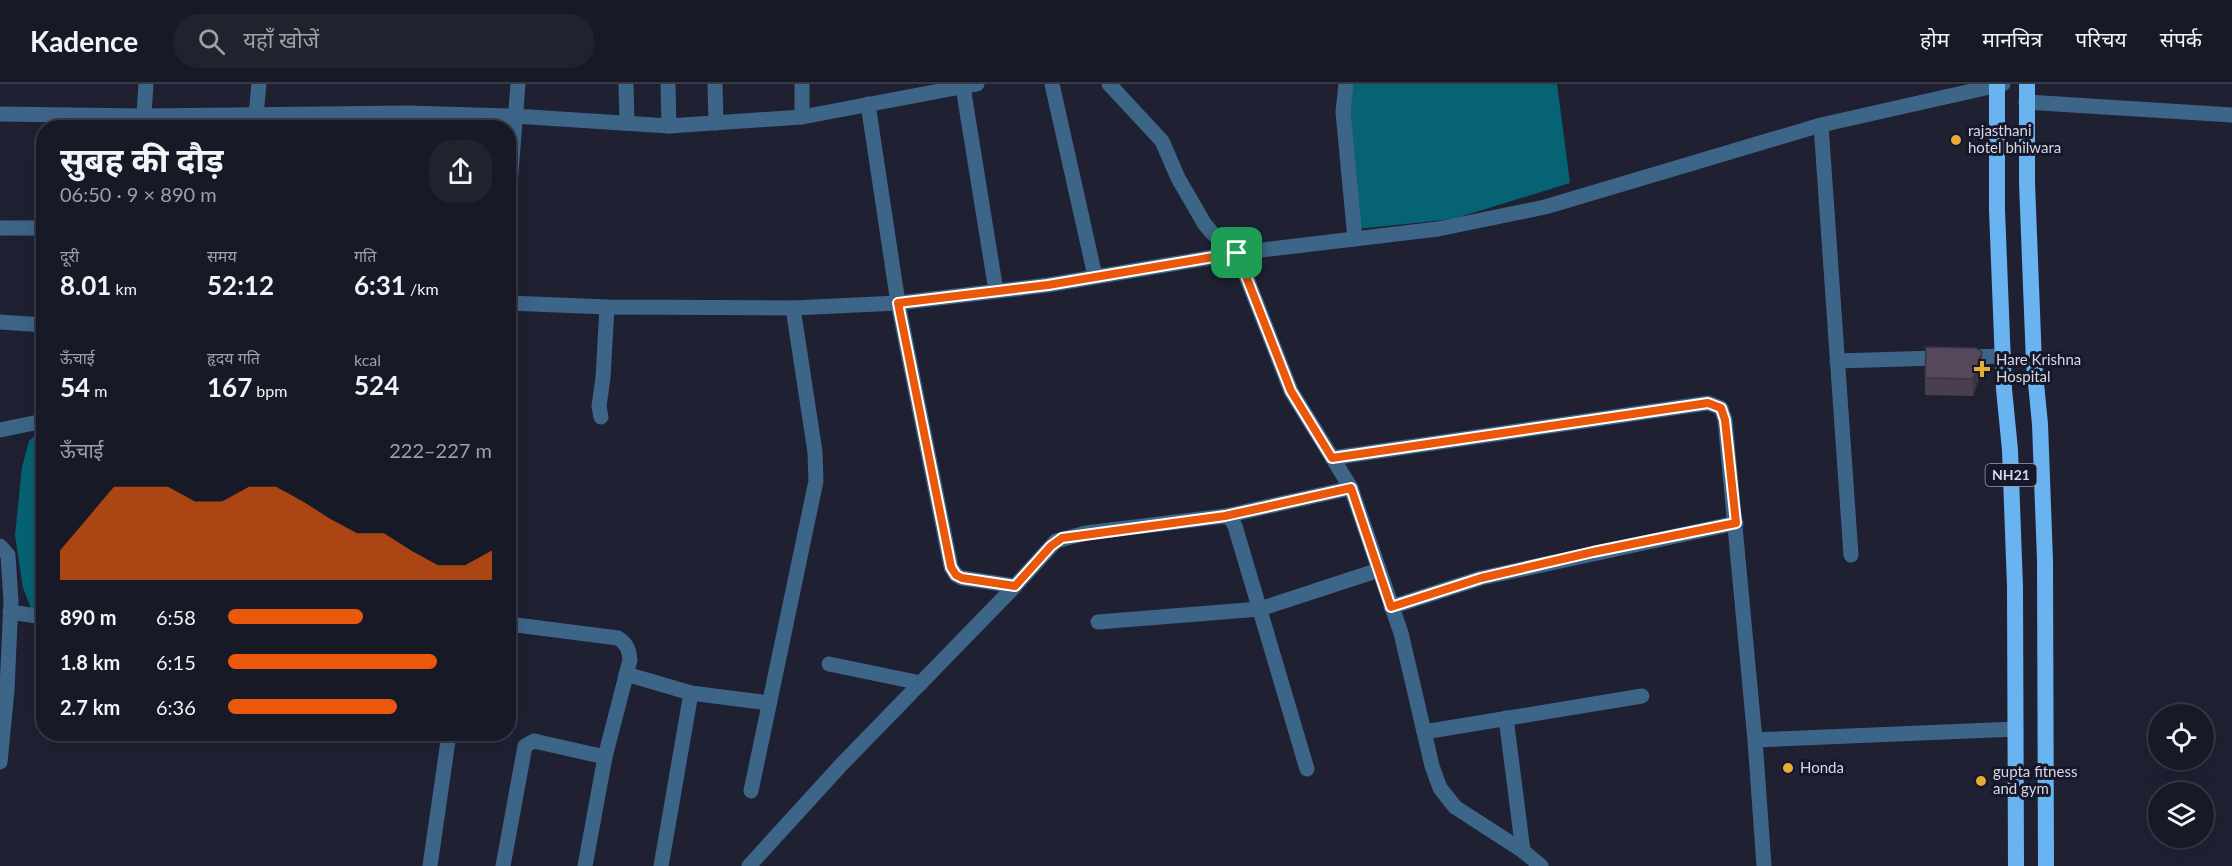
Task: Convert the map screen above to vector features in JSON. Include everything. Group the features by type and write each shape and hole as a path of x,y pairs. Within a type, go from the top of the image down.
{"highway":[{"name":"NH21","path":"1999,84 1997,210 2015,587 2016,866"},
{"name":"NH21","path":"2027,84 2034,363 2040,424 2045,560 2046,866"}],"street":[{"path":"143,120 146,84"},
{"path":"256,115 259,84"},
{"path":"514,120 518,84"},
{"path":"626,84 627,123"},
{"path":"668,84 669,126"},
{"path":"715,84 716,123"},
{"path":"802,84 802,117"},
{"path":"1052,84 1095,276"},
{"path":"1109,84 1162,141 1178,178 1204,223 1237,253 1291,391 1351,488 1401,633 1432,766 1440,788 1455,807 1523,851 1541,866"},
{"path":"1346,84 1343,112 1354,239"},
{"path":"516,303 607,307 793,308 898,303 996,291 1237,253 1438,229 1545,207 1821,125 1999,84"},
{"path":"407,120 514,116 669,126 802,117 970,85 996,291"},
{"path":"2026,102 2232,115"},
{"path":"868,104 898,303 951,567 956,575 962,578 1015,586"},
{"path":"0,114 107,120"},
{"path":"175,120 256,115 285,120"},
{"path":"1821,125 1851,555"},
{"path":"0,228 36,228"},
{"path":"601,417 599,406 607,307"},
{"path":"751,791 816,481 815,452 793,308"},
{"path":"0,322 36,325"},
{"path":"1837,361 2003,356"},
{"path":"1332,458 1708,403 1721,408 1725,420 1736,523 1764,866"},
{"path":"0,430 36,423"},
{"path":"749,866 842,764 1051,546 1062,538 1225,516 1351,488"},
{"path":"1225,516 1231,519 1234,526 1307,768"},
{"path":"1391,607 1481,578 1593,552 1736,523"},
{"path":"0,546 8,555 10,612 7,690 0,762"},
{"path":"1098,622 1260,609 1379,570"},
{"path":"10,612 36,616"},
{"path":"516,625 618,638 626,643 629,651 630,660 605,757 585,866"},
{"path":"829,664 921,683"},
{"path":"626,674 691,693 769,703"},
{"path":"662,866 691,693"},
{"path":"1424,732 1642,696"},
{"path":"1506,718 1523,851"},
{"path":"1755,740 2016,729"},
{"path":"430,866 449,741"},
{"path":"503,866 525,746 534,741 605,757"}],"water":[{"path":"1350,84 1557,84 1570,183 1453,219 1357,229 1347,87"},
{"path":"36,434 36,610 31,608 23,588 15,535 22,467 29,441"}],"building":[{"path":"1926,347 1976,348 1982,352 1973,379 1925,378"}],"place":[{"name":"rajasthani hotel bhilwara","path":"1956,140"},
{"name":"Hare Krishna Hospital","path":"1982,369"},
{"name":"Honda","path":"1788,768"},
{"name":"gupta fitness and gym","path":"1981,781"}],"route":[{"path":"1237,253 1291,391 1332,458 1708,403 1721,408 1725,420 1736,523 1593,552 1481,578 1391,607 1351,488 1225,516 1062,538 1051,546 1015,586 962,578 956,575 951,567 898,303 1048,285 1237,253"}]}
